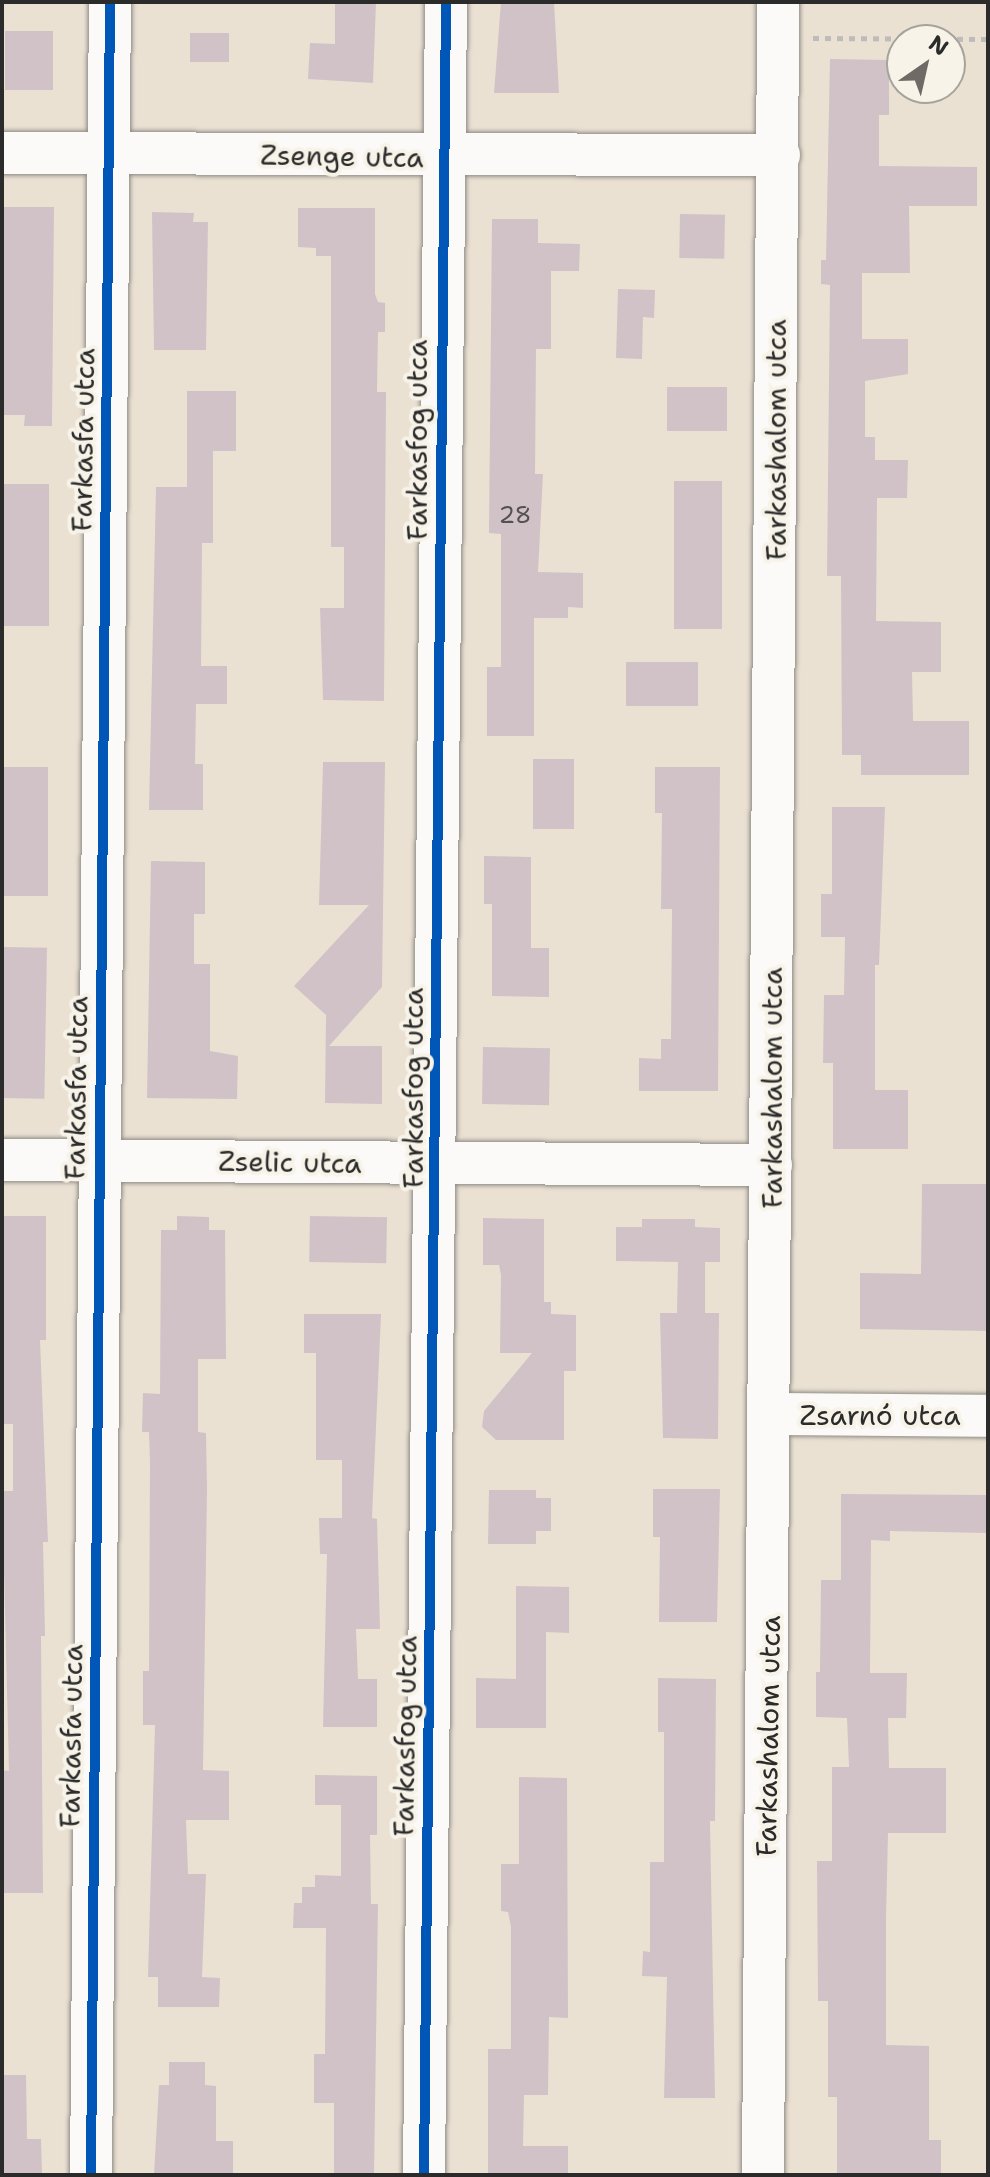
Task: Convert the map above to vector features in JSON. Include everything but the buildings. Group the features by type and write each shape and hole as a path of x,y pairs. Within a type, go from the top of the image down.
{"street":[{"name":"Farkasfa utca","path":"91,2175 110,2"},
{"name":"Farkasfog utca","path":"424,2175 446,2"},
{"name":"Farkashalom utca","path":"763,2175 772,1414 778,20"},
{"name":"Zsenge utca","path":"2,153 443,157 779,155"},
{"name":"Zselic utca","path":"2,1160 771,1165"},
{"name":"Zsarnó utca","path":"772,1414 988,1416"}],"path":[{"path":"778,20 988,39"}],"cycle path":[{"path":"91,2175 110,2"},
{"path":"424,2175 446,2"}]}
